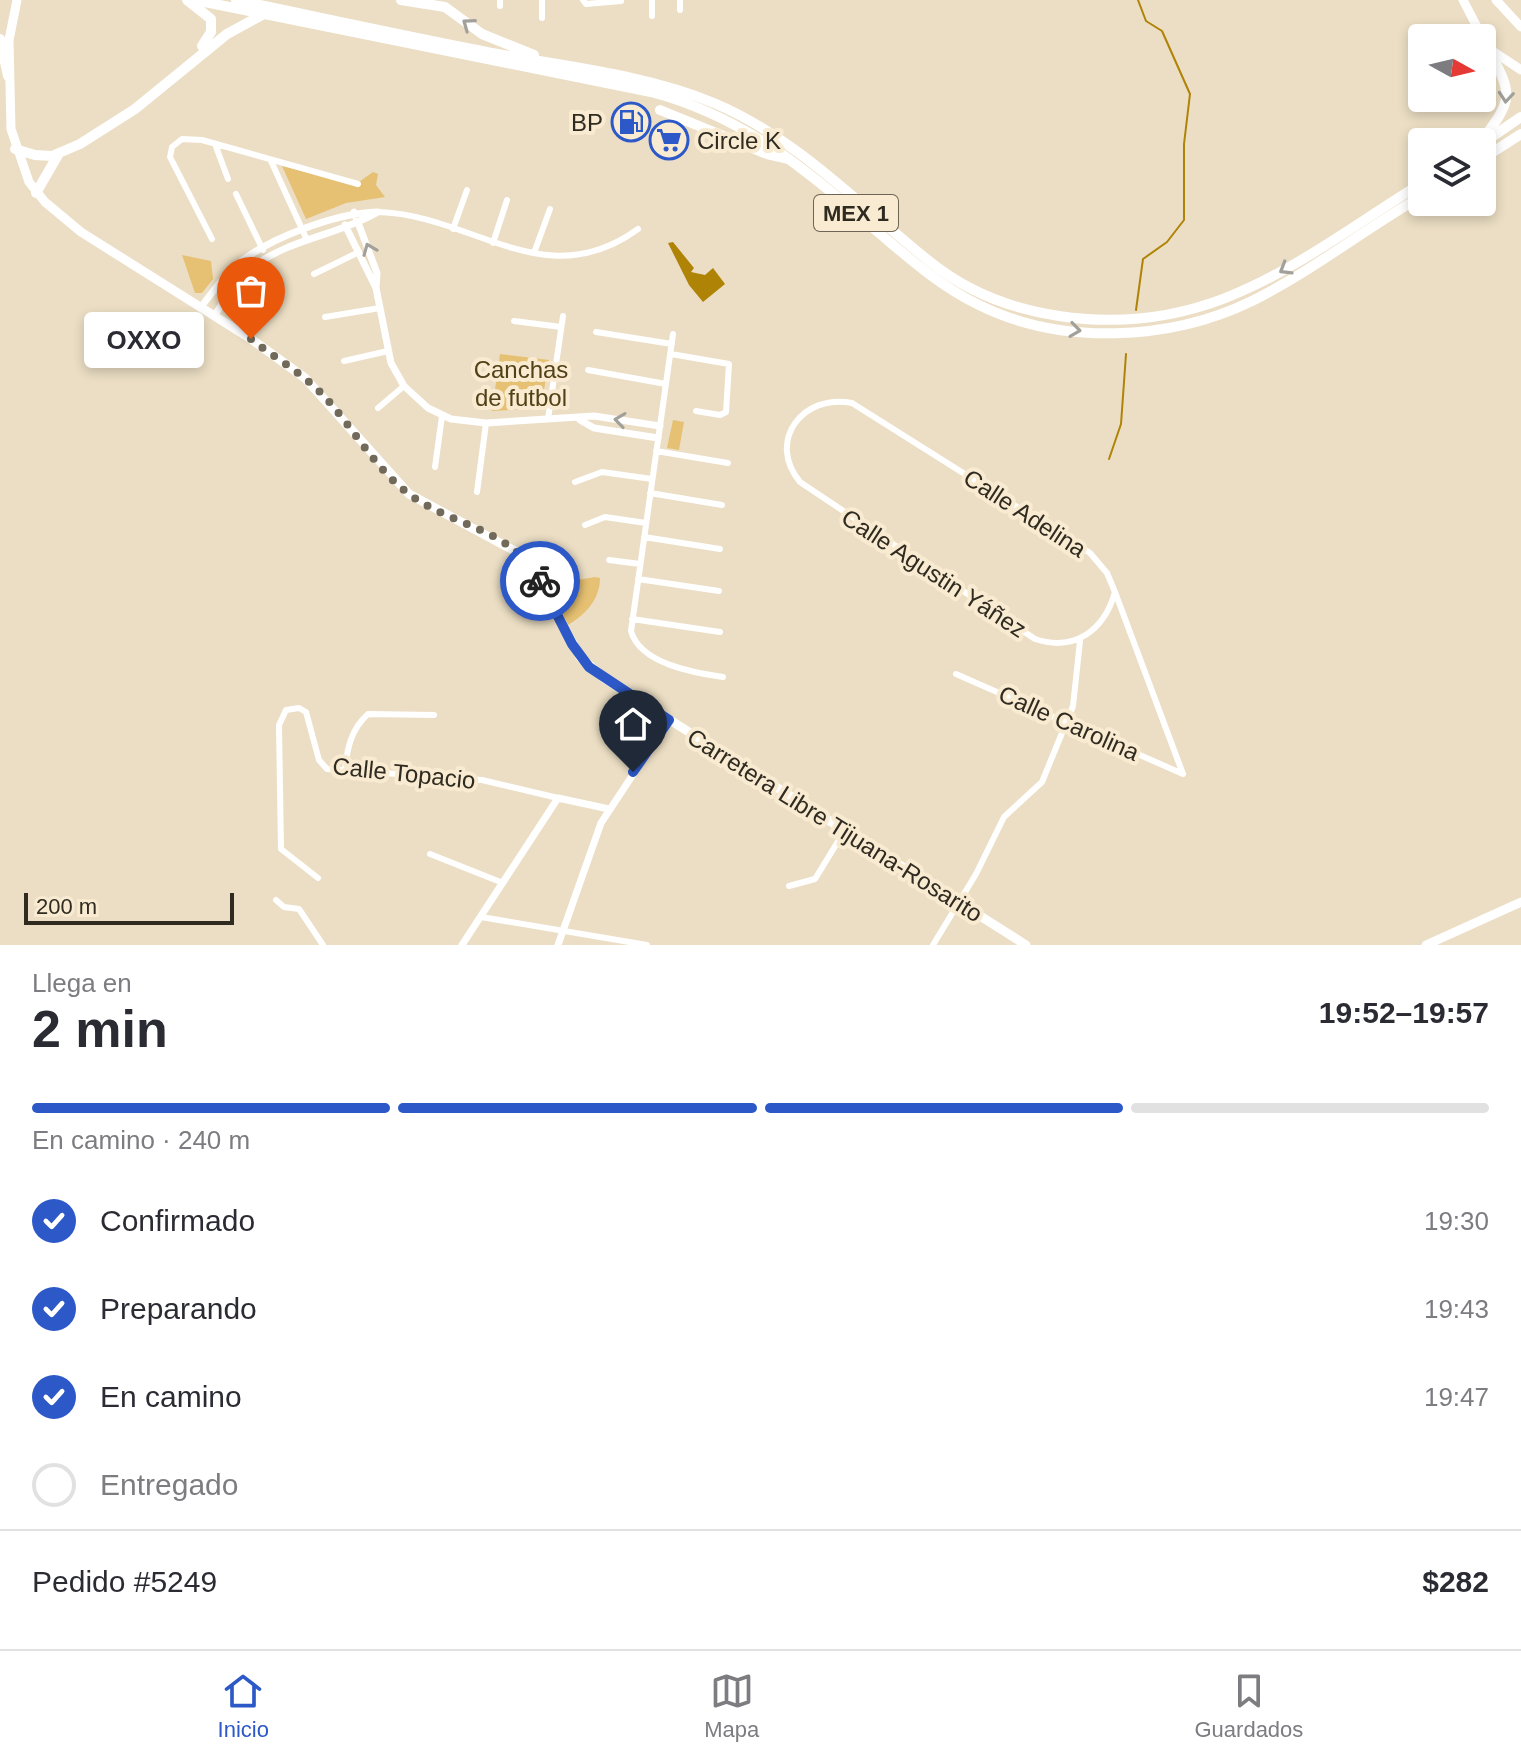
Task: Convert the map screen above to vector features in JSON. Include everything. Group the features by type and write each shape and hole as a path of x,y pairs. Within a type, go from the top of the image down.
{"highway":[{"path":"187,0 208,15 212,26 208,39 191,60"},
{"name":"MEX 1","path":"195,0 651,92 718,114 793,159 919,267 959,294 1016,319 1089,332 1159,330 1234,309 1286,282 1408,205"},
{"name":"MEX 1","path":"236,0 669,87 741,115 791,147 933,265 965,286 1009,305 1070,318 1144,320 1179,315 1227,300 1268,279 1408,192"},
{"path":"401,0 445,7 482,34 557,64"},
{"path":"36,193 58,155 135,109 191,60 227,34 264,15"},
{"path":"0,39 8,76"},
{"path":"1492,128 1508,99 1507,82 1496,62"},
{"path":"660,110 767,154 793,159"},
{"path":"1496,133 1521,117"},
{"path":"1496,150 1521,134"},
{"path":"15,149 35,155 58,155"}],"main road":[{"name":"Carretera Libre Tijuana-Rosarito","path":"17,0 10,28 8,76 15,149 36,193 81,232 201,307 305,378 409,494 515,551 537,575 580,657 605,679 1026,945"},
{"path":"1463,0 1476,24"},
{"path":"1496,0 1521,27"},
{"path":"1496,53 1521,70"},
{"path":"1426,945 1521,902"}],"street":[{"path":"542,0 542,18"},
{"path":"652,0 652,16"},
{"path":"680,0 680,10"},
{"path":"583,2 621,1"},
{"path":"212,239 170,157 172,147 182,139 215,144 358,184"},
{"path":"215,144 228,179"},
{"path":"271,161 307,240"},
{"path":"453,229 467,190"},
{"path":"236,194 263,250"},
{"path":"493,243 507,200"},
{"path":"534,253 550,209"},
{"path":"201,307 245,259 303,230 354,212 396,213 534,253 590,254 613,246 638,229"},
{"path":"354,212 377,273 376,288"},
{"path":"214,316 252,267 307,240 357,224 378,212"},
{"path":"342,215 376,288 388,351 404,386 442,416 486,423 580,420 594,416 660,426"},
{"path":"314,274 359,252"},
{"path":"245,259 252,267"},
{"path":"325,317 380,308"},
{"path":"548,419 563,316"},
{"path":"514,321 561,327"},
{"path":"596,332 672,344"},
{"path":"673,334 631,631 634,640 670,667 723,677"},
{"path":"344,361 388,351"},
{"path":"671,354 729,364 726,412 720,415 696,411"},
{"path":"588,370 666,384"},
{"path":"378,408 404,386"},
{"name":"Calle Adelina","path":"796,421 807,410 828,401 841,400 862,407 1090,553 1107,573 1115,592 1183,774"},
{"path":"435,467 442,416"},
{"path":"580,420 594,428 658,438"},
{"name":"Calle Agustin Yáñez","path":"796,421 789,436 789,464 800,482 816,495 1035,639 1055,644 1080,641"},
{"path":"477,492 486,423"},
{"path":"656,451 728,463"},
{"path":"575,482 602,472 652,479"},
{"path":"650,493 722,505"},
{"path":"585,525 605,517 646,523"},
{"path":"644,537 720,549"},
{"path":"609,560 640,564"},
{"path":"638,579 719,591"},
{"path":"933,945 1004,817 1042,782 1073,706 1080,641 1104,616 1115,592"},
{"path":"632,619 720,632"},
{"name":"Calle Carolina","path":"956,674 1183,774"},
{"name":"Calle Topacio","path":"318,878 281,849 279,725 282,713 295,708 306,712 321,766 482,780 558,798"},
{"path":"345,770 349,742 368,714 434,715"},
{"path":"558,945 609,809 669,720"},
{"path":"462,945 558,798 609,809"},
{"path":"789,886 815,879 845,830"},
{"path":"430,854 503,883"},
{"path":"276,900 284,907 299,909 323,945"},
{"path":"481,917 647,945"}],"green space":[{"path":"282,166 356,184 373,172 378,174 376,185 385,197 346,203 306,219"},
{"path":"182,255 211,261 213,279 202,293 195,293"},
{"name":"Canchas de futbol","path":"500,354 549,360 541,408 492,411"},
{"path":"673,420 684,422 679,450 667,448"},
{"path":"600,578 595,600 586,612 566,626 548,585"}],"shaded area":[{"path":"673,242 694,268 691,272 705,275 713,268 725,284 703,302 689,285 668,243"}],"waterway":[{"path":"1136,310 1143,259 1167,242 1184,220 1184,144 1190,94 1162,31 1146,21 1138,0"},
{"path":"1109,459 1121,424 1126,354"}],"way so far":[{"path":"251,339 305,378 398,485 420,502 503,542 526,561 540,581"}],"place":[{"name":"BP","path":"631,122"},
{"name":"Circle K","path":"669,140"},
{"name":"OXXO","path":"251,339"}],"route":[{"path":"540,581 572,644 589,667 669,720 633,772"}]}
